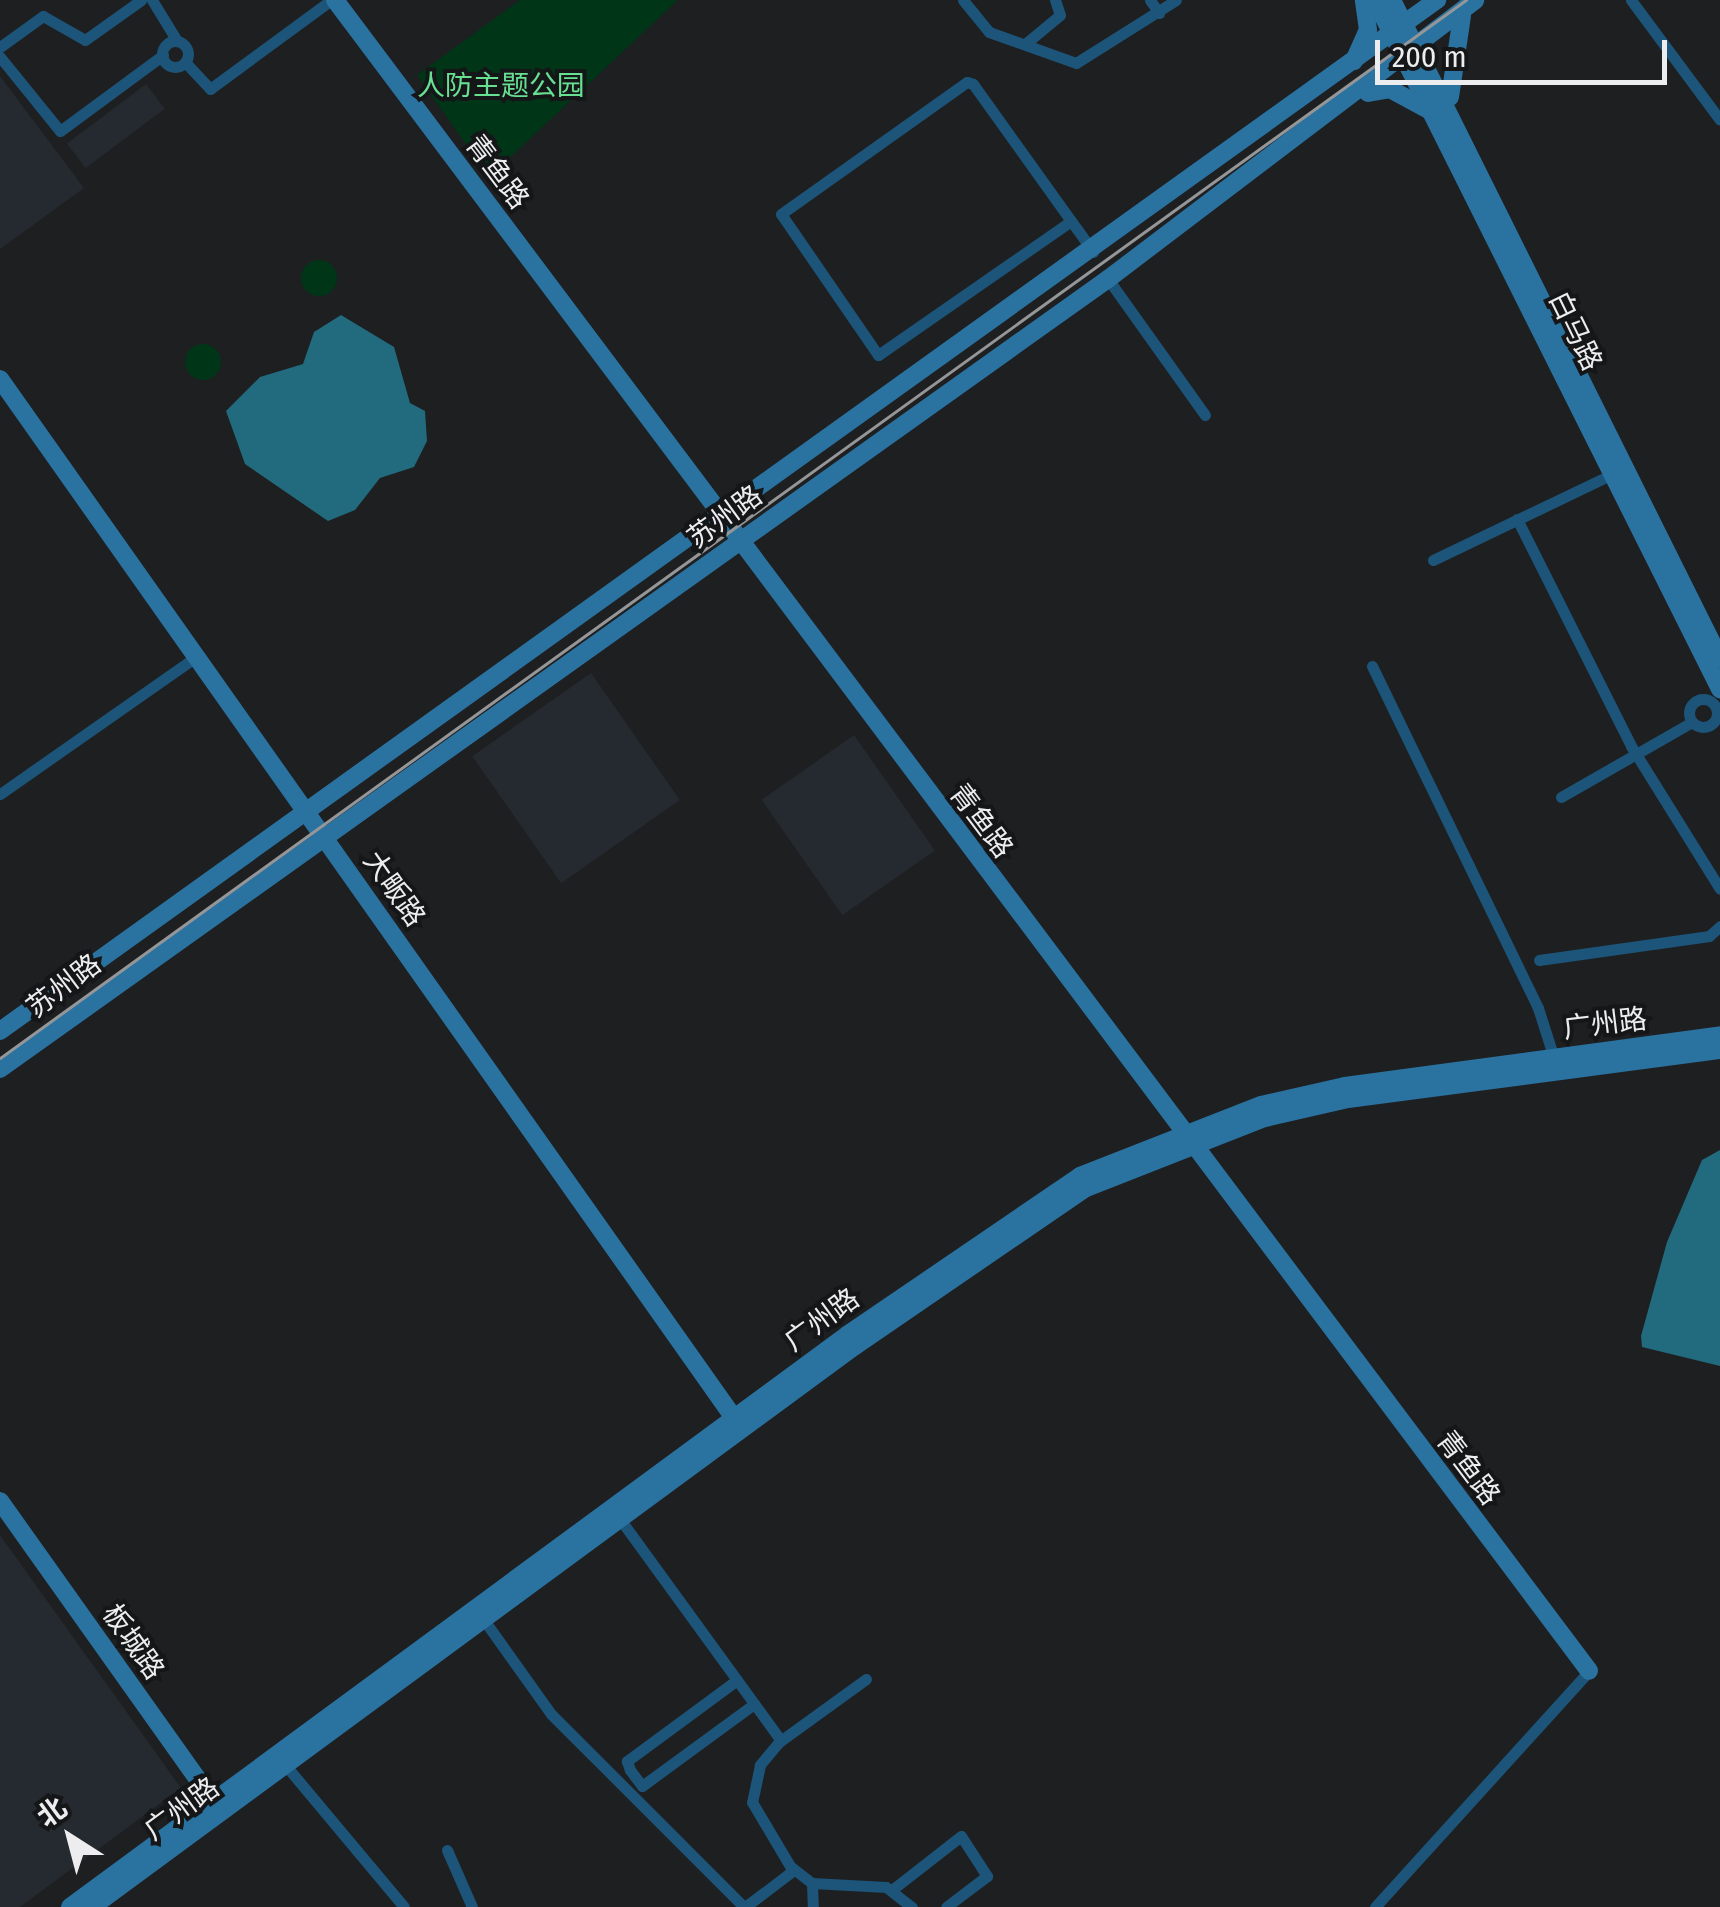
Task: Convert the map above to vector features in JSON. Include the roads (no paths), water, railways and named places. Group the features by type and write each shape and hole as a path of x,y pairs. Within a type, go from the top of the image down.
{"main road":[{"name":"青鱼路","path":"333,0 1589,1671"},
{"path":"1348,70 1368,30 1364,0"},
{"name":"白马路","path":"1375,0 1403,27"},
{"name":"白马路","path":"1392,0 1720,659"},
{"name":"苏州路","path":"0,1031 1348,70 1437,0"},
{"name":"苏州路","path":"0,1070 321,834 1108,279 1416,53 1472,3"},
{"path":"1451,124 1450,50 1472,3"},
{"path":"1358,96 1404,94 1451,124"},
{"name":"大畈路","path":"0,379 738,1424"},
{"name":"白马路","path":"1709,641 1712,693"},
{"name":"广州路","path":"92,1907 218,1808 1001,1225 1080,1176 1345,1086 1720,1036"},
{"name":"广州路","path":"1186,1139 1348,1099 1720,1050"},
{"name":"广州路","path":"70,1907 287,1767 620,1519 738,1424"},
{"name":"板城路","path":"0,1502 218,1808"}],"street":[{"path":"0,48 43,16 85,40 141,0"},
{"path":"152,0 185,62 210,89 333,0"},
{"path":"963,0 990,32 1090,62 1176,0"},
{"path":"1024,44 1060,15 1055,0"},
{"path":"1150,0 1159,12"},
{"path":"1630,0 1720,120"},
{"path":"0,57 60,131 177,41"},
{"path":"163,55 172,66 185,62"},
{"path":"1071,220 878,355 781,214 967,82 1071,220 1093,252"},
{"path":"1108,279 1205,415"},
{"path":"1432,560 1604,478"},
{"path":"1517,519 1636,754 1720,889"},
{"path":"0,794 196,657"},
{"path":"1372,666 1538,1008 1554,1058"},
{"path":"1560,797 1692,722 1718,720 1712,693 1692,705 1692,722"},
{"path":"1539,960 1709,936 1720,926"},
{"path":"620,1519 781,1741"},
{"path":"484,1620 551,1714 626,1796 745,1907 794,1870"},
{"path":"1375,1907 1589,1671"},
{"path":"866,1679 781,1741 760,1765 752,1802 794,1870 812,1883 893,1889 912,1907"},
{"path":"642,1786 628,1761 737,1680"},
{"path":"626,1796 754,1704"},
{"path":"287,1767 404,1907"},
{"path":"893,1889 961,1836 987,1876 946,1907"},
{"path":"447,1850 472,1907"},
{"path":"812,1883 813,1907"}],"water":[{"path":"341,315 394,347 410,403 425,411 427,441 414,467 380,478 355,510 328,521 245,464 226,411 260,377 303,364 314,332"},
{"path":"1720,1150 1720,1366 1642,1347 1641,1336 1667,1242 1702,1160"}],"tram line":[{"path":"0,1058 1466,0"}],"park label":[{"name":"人防主题公园","path":"501,86"}]}
